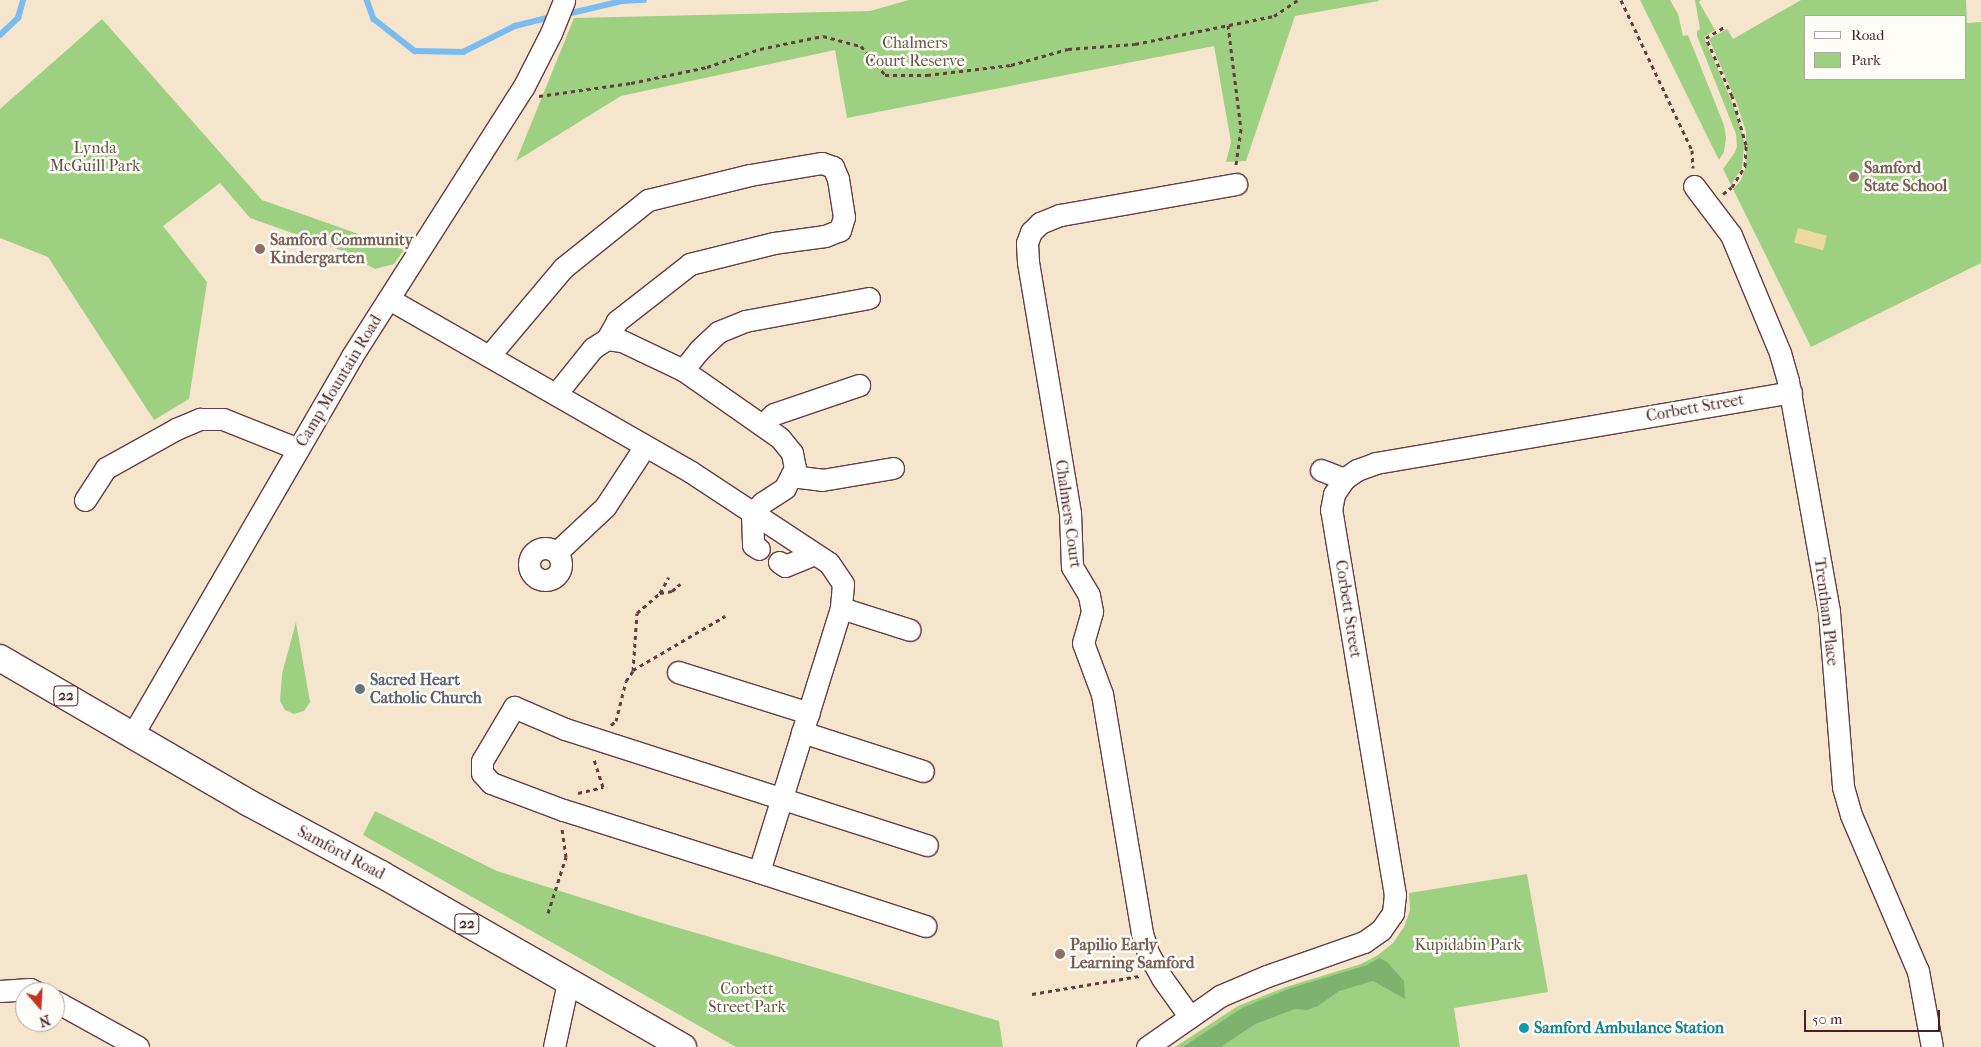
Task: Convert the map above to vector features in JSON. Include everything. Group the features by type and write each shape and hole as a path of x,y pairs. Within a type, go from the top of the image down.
{"main road":[{"name":"Samford Road","path":"0,658 249,803 380,874 683,1047"}],"street":[{"name":"Camp Mountain Road","path":"133,734 298,449 389,298 524,88 552,33 564,0"},
{"path":"489,356 562,268 648,200 750,175 822,163 833,167 838,179 844,217 840,230 825,236 774,243 690,264 616,320 607,339 593,348 556,394"},
{"name":"Chalmers Court","path":"1190,1017 1162,978 1148,952 1142,933 1102,694 1083,644 1092,611 1089,595 1072,567 1070,513 1028,262 1027,243 1035,227 1055,216 1236,184"},
{"name":"Trentham Place","path":"1694,186 1731,235 1780,352 1791,392 1829,612 1843,787 1851,815 1918,971 1932,1047"},
{"path":"389,298 691,472 829,563 843,584 841,608 759,872"},
{"path":"683,370 699,350 718,332 745,321 869,298"},
{"path":"607,339 622,341 683,370 762,424 780,438 792,452 794,468 785,488 762,503 752,514 754,545 759,549"},
{"path":"762,424 774,414 859,385"},
{"name":"Corbett Street","path":"1147,1047 1220,996 1267,976 1364,942 1381,930 1392,913 1395,895 1331,510 1334,494 1344,479 1357,470 1376,463 1791,392"},
{"path":"85,500 106,468 176,429 200,419 223,419 298,449"},
{"path":"557,552 605,507 645,446"},
{"path":"791,476 822,480 893,468"},
{"path":"1322,470 1344,479"},
{"path":"779,562 785,566 814,554"},
{"path":"841,608 910,630"},
{"path":"678,672 923,771"},
{"path":"925,926 563,810 491,783 482,773 482,761 514,707 548,723 927,846"},
{"path":"554,1047 568,982"},
{"path":"0,991 15,990"},
{"path":"65,1007 138,1047"}],"path":[{"path":"534,104 539,96 631,83 707,67 760,49 823,36 861,46 885,75 927,75 1010,65 1068,48 1135,44 1274,16 1298,0"},
{"path":"1621,0 1692,150 1694,186"},
{"path":"1228,25 1241,129 1236,160 1236,184"},
{"path":"1708,205 1732,187 1745,166 1746,145 1741,120 1706,38 1726,26"},
{"path":"633,671 637,613 660,593 668,577"},
{"path":"660,593 672,591 680,584"},
{"path":"605,730 616,721 626,681 633,671 725,616"},
{"path":"576,794 604,787 594,758"},
{"path":"548,913 566,856 561,824"},
{"path":"1032,994 1140,976"}],"green space":[{"name":"Chalmers Court Reserve","path":"909,0 1379,1 1295,16 1246,161 1226,162 1231,142 1214,46 847,118 835,50 621,96 516,161 574,18 870,11"},
{"path":"1640,0 1670,0 1678,14 1683,36 1688,35 1724,125 1726,138 1724,152 1719,160"},
{"path":"1695,0 1701,0 1699,2 1715,30 1704,37 1734,107 1743,134 1742,168 1731,185 1723,169 1735,152 1737,146 1736,134 1697,36 1697,31 1700,29"},
{"name":"Samford State School","path":"1801,0 1966,0 1967,23 1981,22 1981,263 1811,347 1733,189 1741,180 1746,166 1746,132 1736,101 1709,39 1727,29 1733,39"},
{"name":"Lynda McGuill Park","path":"102,19 262,200 404,250 394,264 375,269 364,263 366,259 250,218 220,183 163,226 207,282 189,399 154,420 48,257 0,238 0,109"},
{"path":"296,622 310,702 304,711 294,714 285,710 280,701 282,674"},
{"name":"Corbett Street Park","path":"375,811 497,871 655,921 999,1021 1003,1047 736,1047 363,835"},
{"name":"Kupidabin Park","path":"1527,874 1548,992 1454,1008 1460,1047 1175,1047 1238,1006 1286,987 1361,964 1378,955 1393,943 1404,927 1410,910 1409,893"},
{"path":"1379,958 1386,961 1404,981 1405,999 1373,981 1339,991 1318,1006 1307,1010 1295,1009 1255,1024 1221,1047 1183,1047 1242,1008 1291,988 1367,965"}],"sand":[{"path":"1798,228 1827,236 1823,250 1794,242"}],"waterway":[{"path":"0,35 18,18 23,0"},
{"path":"367,0 374,19 415,51 463,52 515,26 551,17"},
{"path":"563,15 622,1 644,0"}],"place":[{"name":"Samford State School","path":"1854,177"},
{"name":"Samford Community Kindergarten","path":"260,249"},
{"name":"Sacred Heart Catholic Church","path":"360,689"},
{"name":"Papilio Early Learning Samford","path":"1060,954"},
{"name":"Samford Ambulance Station","path":"1524,1028"}]}
